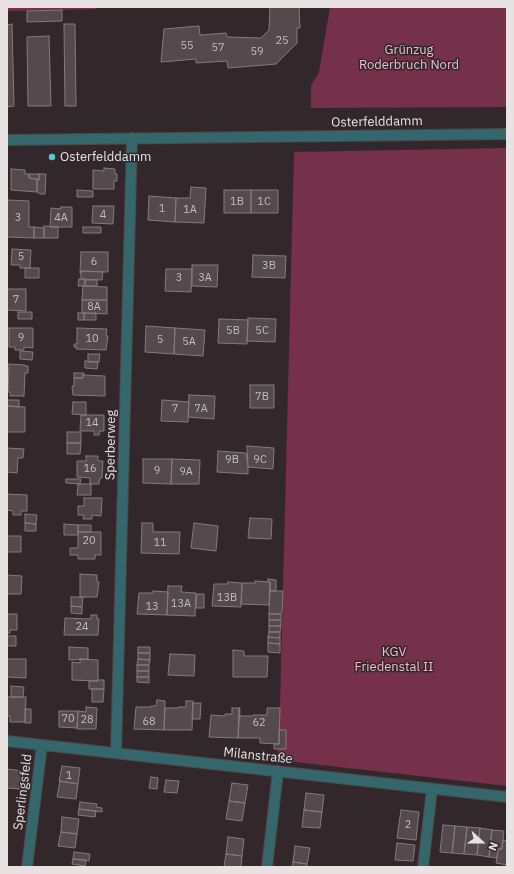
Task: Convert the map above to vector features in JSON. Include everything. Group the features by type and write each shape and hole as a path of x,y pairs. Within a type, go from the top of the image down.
{"street":[{"name":"Osterfelddamm","path":"7,140 507,134"},
{"name":"Sperberweg","path":"116,753 132,138"},
{"name":"Milanstraße","path":"7,740 507,797"},
{"name":"Sperlingsfeld","path":"27,867 42,744"},
{"path":"266,867 278,771"},
{"path":"423,867 432,789"}],"green space":[{"path":"7,7 96,7 96,9 7,11"},
{"name":"Grünzug Roderbruch Nord","path":"330,7 507,7 507,107 311,108 311,86 319,72"},
{"name":"KGV Friedenstal II","path":"507,148 507,786 277,760 280,706 294,152"}],"building":[{"path":"270,7 299,7 300,28 297,28 297,43 276,64 228,68 227,61 196,63 196,59 161,62 164,29 199,26 200,35 226,33 227,37 261,38 269,30"},
{"path":"62,10 62,21 27,22 27,11"},
{"path":"12,24 14,106 7,107 7,25"},
{"path":"64,24 75,24 76,106 65,106"},
{"path":"49,36 51,106 28,106 27,37"},
{"path":"104,168 115,169 117,181 114,181 114,189 93,189 93,170 104,171"},
{"path":"11,169 25,170 25,174 29,174 29,178 37,179 37,192 11,190"},
{"path":"29,174 39,174 39,180 29,178"},
{"path":"39,174 46,174 45,194 40,194 37,192 37,179 39,180"},
{"path":"191,187 206,188 204,223 175,222 176,198 190,198"},
{"path":"77,190 93,191 93,197 77,197"},
{"path":"224,190 251,190 251,213 224,213"},
{"path":"251,190 278,190 278,213 251,213"},
{"path":"149,196 176,198 175,222 148,220"},
{"path":"7,200 29,201 29,227 34,227 34,238 7,237"},
{"path":"93,206 114,206 113,224 92,223"},
{"path":"61,207 72,207 72,227 50,227 51,208 61,209"},
{"path":"44,226 58,227 58,238 44,238"},
{"path":"34,227 44,228 44,238 34,238"},
{"path":"83,227 101,227 101,233 83,233"},
{"path":"12,249 31,250 30,268 20,268 20,265 11,265"},
{"path":"81,252 108,252 108,272 81,271 80,273"},
{"path":"253,255 286,256 285,278 252,277"},
{"path":"192,265 218,265 217,287 192,286"},
{"path":"25,268 39,268 39,278 25,278"},
{"path":"166,269 192,269 191,292 165,291"},
{"path":"81,271 103,272 102,280 81,279"},
{"path":"79,279 85,279 85,286 78,286"},
{"path":"85,280 97,280 97,286 85,286"},
{"path":"83,286 107,287 107,300 82,300"},
{"path":"7,289 26,289 26,311 7,310"},
{"path":"82,300 107,300 107,314 82,313"},
{"path":"18,312 32,312 32,319 18,319"},
{"path":"78,313 84,313 84,320 78,320"},
{"path":"84,313 96,313 96,320 84,320"},
{"path":"248,318 276,319 275,342 247,341"},
{"path":"219,319 248,320 247,344 218,343"},
{"path":"146,326 175,328 174,354 145,352"},
{"path":"9,328 33,328 33,348 24,347 24,350 15,350 15,347 9,347"},
{"path":"77,328 107,329 106,336 108,336 106,350 76,349 77,347 74,347 74,344 77,344"},
{"path":"175,328 205,330 203,356 174,354"},
{"path":"20,351 33,352 32,360 20,359"},
{"path":"88,354 100,354 99,362 88,362"},
{"path":"85,361 98,362 97,369 85,368"},
{"path":"9,364 28,366 28,373 25,373 24,396 10,396 10,392 8,392"},
{"path":"74,373 84,373 83,378 74,378"},
{"path":"83,375 105,376 105,396 73,395 72,386 74,386 74,378 83,378"},
{"path":"250,385 274,385 274,408 250,408"},
{"path":"189,395 215,396 214,419 188,417"},
{"path":"7,400 19,400 19,407 7,406"},
{"path":"162,400 189,402 188,422 161,421"},
{"path":"73,402 86,402 86,415 72,414"},
{"path":"7,406 25,407 25,432 7,432"},
{"path":"81,415 104,415 104,431 100,431 99,435 94,435 94,431 80,431"},
{"path":"67,432 81,432 81,443 67,443"},
{"path":"67,443 81,443 80,454 67,454"},
{"path":"247,446 274,448 273,469 248,467"},
{"path":"7,448 24,449 23,458 18,458 17,473 7,472"},
{"path":"218,451 246,453 248,474 217,472"},
{"path":"86,456 98,456 98,461 103,461 102,478 100,478 99,484 90,484 90,478 77,477 77,461 86,461"},
{"path":"143,459 172,459 171,484 143,483"},
{"path":"172,459 200,460 199,484 171,484"},
{"path":"66,479 81,479 80,484 66,483"},
{"path":"78,484 91,484 91,495 77,495"},
{"path":"7,494 27,495 27,511 21,511 21,515 13,515 13,511 7,510"},
{"path":"84,498 102,498 101,516 92,515 92,519 83,519 84,515 78,515 78,506 84,506"},
{"path":"25,514 37,515 36,524 25,523"},
{"path":"250,518 272,519 271,539 248,538"},
{"path":"25,523 36,524 36,531 25,531"},
{"path":"142,523 153,523 153,532 180,532 179,554 141,553"},
{"path":"194,523 218,526 216,551 191,548"},
{"path":"64,524 78,525 78,535 64,535"},
{"path":"78,525 91,525 91,532 78,532"},
{"path":"78,532 101,532 101,555 95,555 95,559 78,559 78,555 70,555 70,548 78,548"},
{"path":"7,536 21,536 21,552 7,552"},
{"path":"80,574 97,575 97,582 99,582 97,597 80,597"},
{"path":"7,575 22,576 21,594 7,594"},
{"path":"268,579 276,580 276,591 270,591 270,582 268,582"},
{"path":"255,581 270,582 269,605 241,604 242,583 256,583"},
{"path":"228,582 242,583 241,607 212,606 214,584 228,584"},
{"path":"168,586 182,586 181,592 196,593 195,616 167,615"},
{"path":"153,591 168,592 167,615 137,614 139,593 153,593"},
{"path":"270,591 283,591 281,614 269,614"},
{"path":"197,594 204,594 204,608 196,608"},
{"path":"71,597 83,597 82,607 71,606"},
{"path":"71,606 82,607 82,614 71,613"},
{"path":"7,614 17,614 17,630 10,630 10,633 7,633"},
{"path":"269,614 281,614 281,620 269,620"},
{"path":"91,615 97,615 97,619 99,619 98,635 64,635 65,618 91,619"},
{"path":"269,620 281,620 281,626 269,626"},
{"path":"269,626 281,626 280,632 269,632"},
{"path":"269,632 280,632 280,638 268,637"},
{"path":"7,636 16,636 16,646 7,646"},
{"path":"268,637 280,638 280,644 268,643"},
{"path":"268,643 280,644 280,653 268,652"},
{"path":"69,647 88,648 88,659 69,660"},
{"path":"138,647 150,647 150,653 138,653"},
{"path":"233,650 244,651 244,656 268,656 267,677 233,677"},
{"path":"138,653 150,653 150,660 138,659"},
{"path":"170,654 195,655 194,676 168,675"},
{"path":"7,659 26,659 26,678 7,677"},
{"path":"80,659 98,660 98,681 72,680 72,662 80,663"},
{"path":"138,659 150,660 149,665 137,665"},
{"path":"137,665 149,665 149,671 137,671"},
{"path":"137,671 149,671 149,677 137,677"},
{"path":"137,677 149,677 149,683 137,682"},
{"path":"104,680 104,689 89,689 89,681"},
{"path":"11,686 24,687 23,697 11,697"},
{"path":"92,689 104,689 103,702 92,702"},
{"path":"7,697 26,697 25,722 10,722 10,716 7,716"},
{"path":"157,700 165,701 164,730 134,729 136,707 156,706"},
{"path":"186,701 193,701 192,730 164,730 165,708 186,707"},
{"path":"193,703 201,703 200,719 192,719"},
{"path":"86,707 97,708 96,729 77,729 78,711 86,712"},
{"path":"232,708 240,708 238,738 209,737 211,715 225,716 225,714 232,714"},
{"path":"239,708 240,716 253,716 267,715 267,708 280,708 279,744 260,743 260,738 238,738"},
{"path":"25,709 31,709 31,723 25,723"},
{"path":"59,711 78,711 77,728 59,727"},
{"path":"279,730 286,730 286,749 274,749 274,744 279,744"},
{"path":"62,766 80,768 78,784 59,781"},
{"path":"7,769 22,771 20,789 7,788"},
{"path":"151,777 158,778 157,789 149,788"},
{"path":"166,780 179,781 177,793 164,792"},
{"path":"60,781 78,784 76,799 57,797"},
{"path":"232,783 248,785 245,803 229,801"},
{"path":"306,793 324,795 322,812 304,810"},
{"path":"229,801 245,803 242,821 226,819"},
{"path":"80,802 97,804 96,807 102,808 102,812 79,809"},
{"path":"79,809 96,811 95,817 78,815"},
{"path":"304,810 322,812 320,828 302,827"},
{"path":"401,810 419,812 416,840 397,838"},
{"path":"62,817 79,819 77,834 61,832"},
{"path":"443,825 455,826 452,853 440,852"},
{"path":"455,826 467,827 464,854 452,853"},
{"path":"467,827 480,828 477,855 464,854"},
{"path":"480,828 492,830 489,857 477,855"},
{"path":"492,830 504,831 502,849 498,849 497,858 489,857"},
{"path":"61,832 77,834 75,848 58,846"},
{"path":"228,837 244,839 242,856 226,854"},
{"path":"503,840 507,841 507,865 496,863 498,849 502,849"},
{"path":"397,843 415,845 413,861 395,860"},
{"path":"295,846 310,848 307,864 293,862"},
{"path":"74,852 90,854 89,861 73,859"},
{"path":"226,854 242,856 241,867 224,867"},
{"path":"73,859 86,860 85,866 72,864"},
{"path":"293,862 307,864 307,867 292,867"}],"place":[{"name":"Osterfelddamm","path":"52,157"}]}
